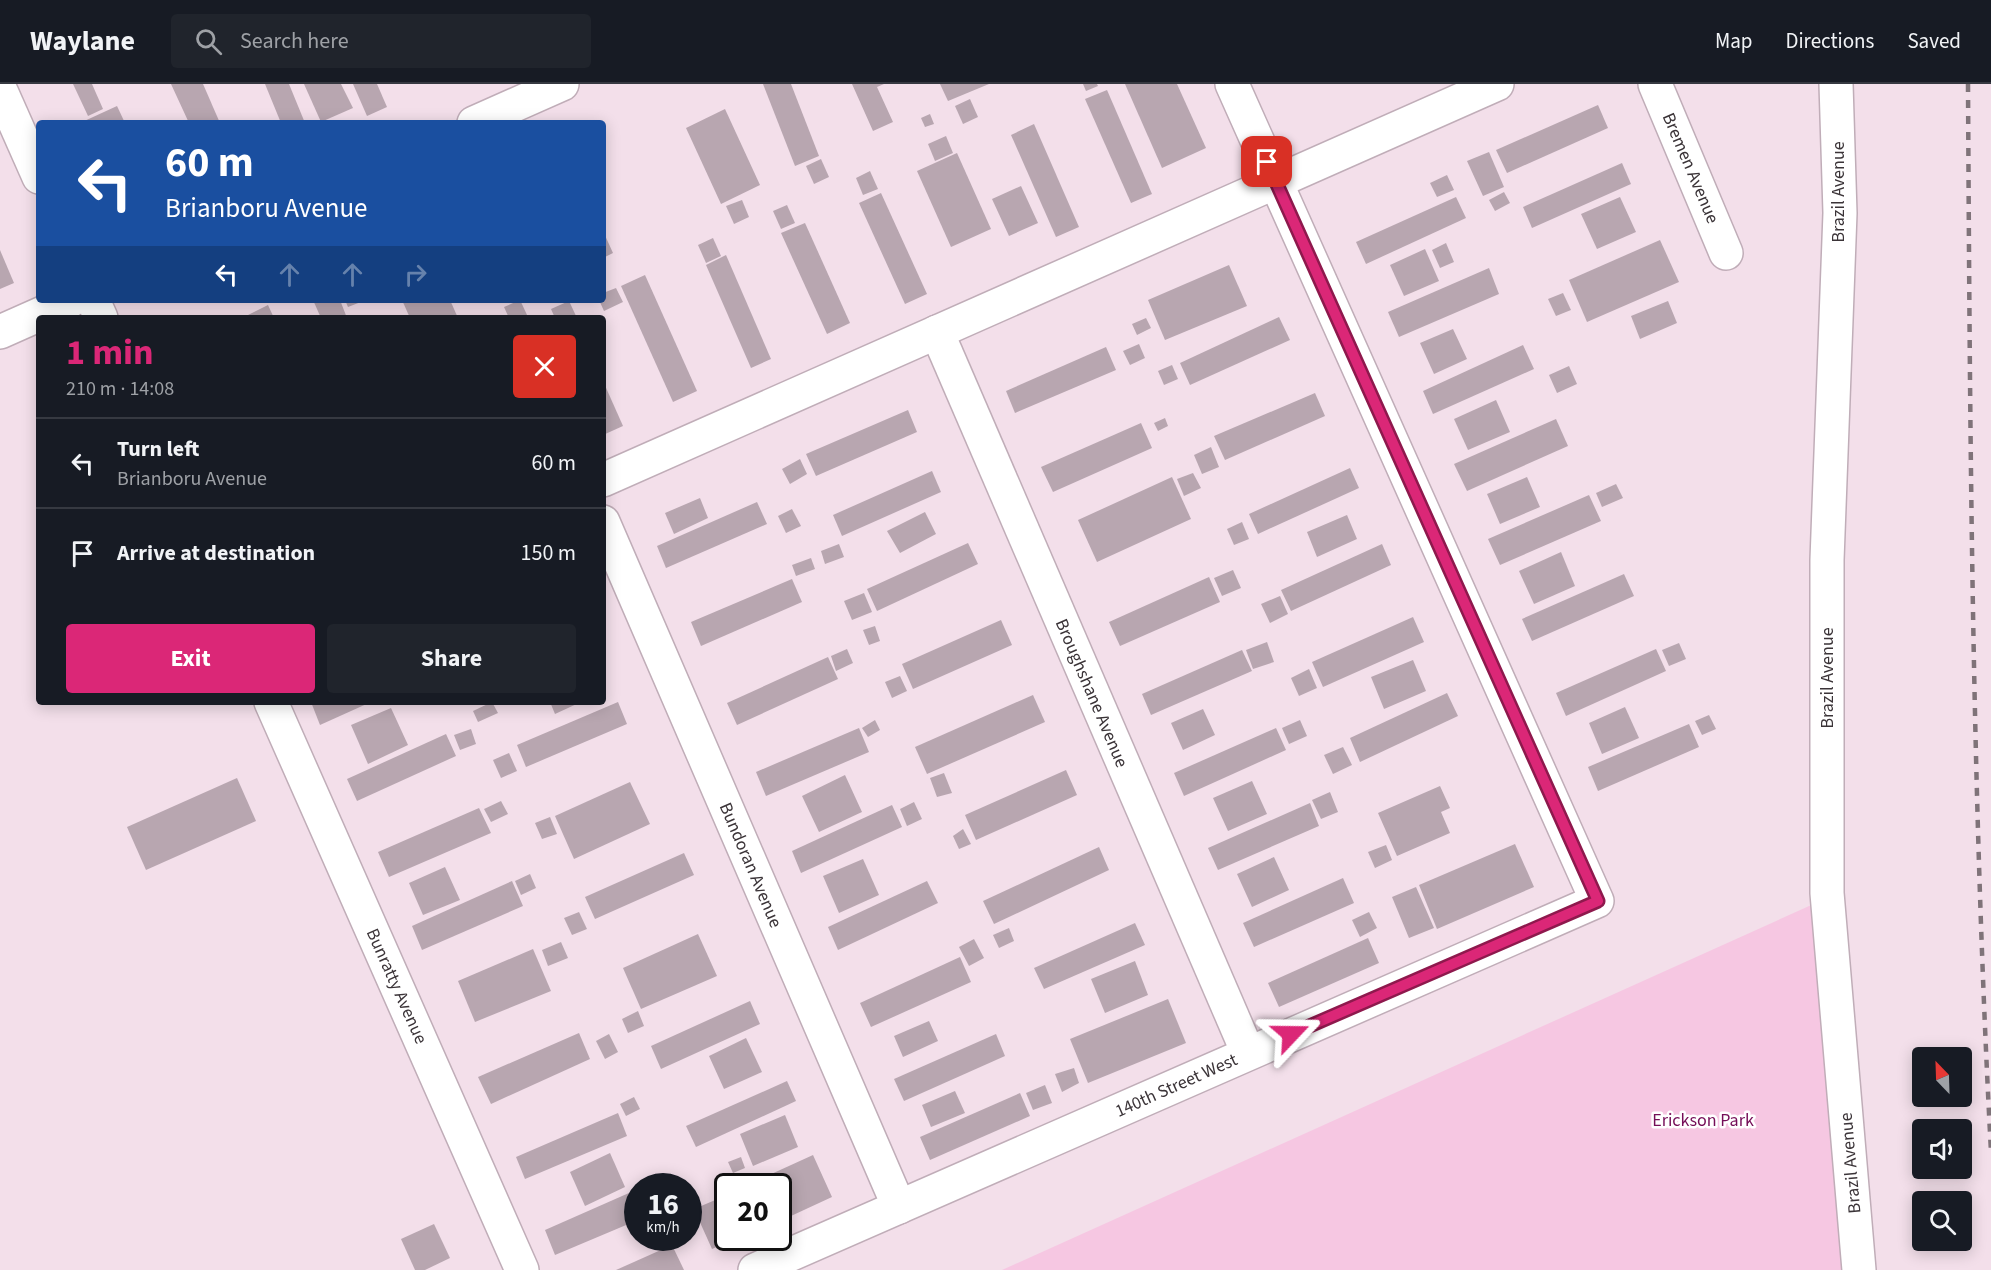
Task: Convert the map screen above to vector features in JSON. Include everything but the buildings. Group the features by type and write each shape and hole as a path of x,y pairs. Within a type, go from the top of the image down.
{"street":[{"path":"481,120 562,84"},
{"path":"1232,84 1276,182"},
{"path":"606,479 1497,84"},
{"name":"Bremen Avenue","path":"1655,84 1726,253"},
{"name":"Brazil Avenue","path":"1836,84 1840,213 1827,560 1827,893 1859,1270"},
{"path":"0,89 36,170"},
{"name":"140th Street West","path":"755,1270 1598,901 1276,182"},
{"path":"38,315 65,303"},
{"path":"0,332 36,316"},
{"name":"Broughshane Avenue","path":"937,332 1248,1053"},
{"name":"Bundoran Avenue","path":"606,529 899,1207"},
{"name":"Bunratty Avenue","path":"272,705 522,1270"}],"green space":[{"name":"Erickson Park","path":"1838,893 1868,1270 1002,1270"}],"railway":[{"path":"1968,84 1976,752 1991,1152"}],"route":[{"path":"1267,162 1598,901 1291,1034"}]}
